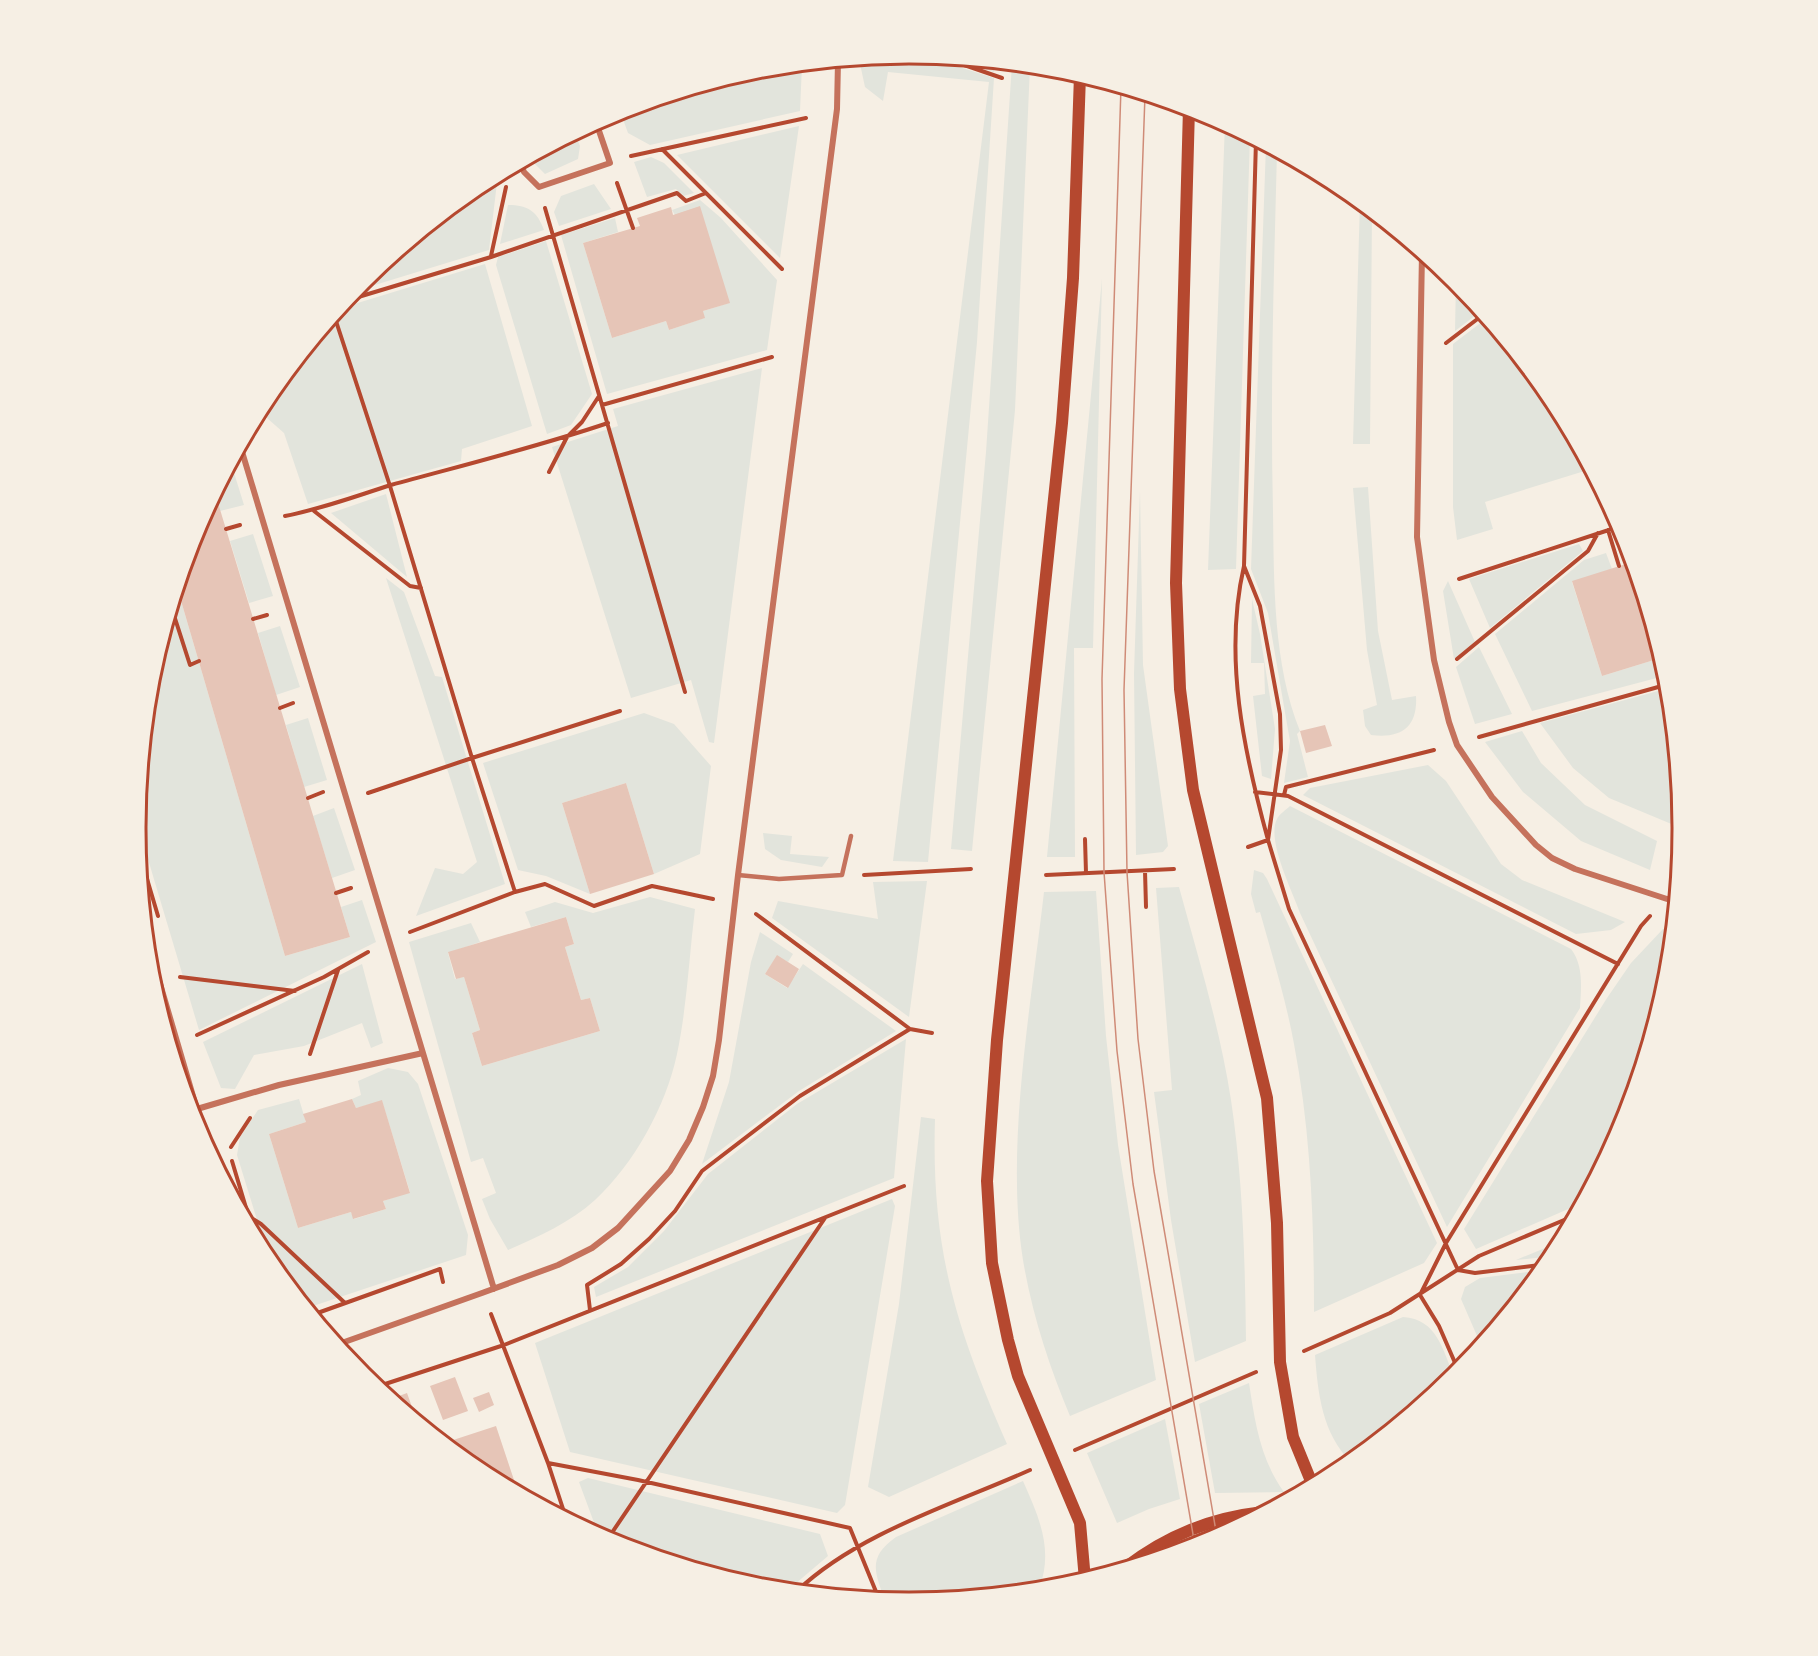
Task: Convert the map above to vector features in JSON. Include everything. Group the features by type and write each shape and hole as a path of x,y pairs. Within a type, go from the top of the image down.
{"main road":[{"path":"1080,84 1073,278 1062,423 998,1040 987,1181 992,1263 1006,1330 1018,1376 1080,1523 1084,1571"},
{"path":"1189,118 1176,583 1179,689 1193,790 1266,1098 1277,1223 1280,1362 1293,1437 1310,1478"},
{"path":"1146,1553 1166,1540 1204,1523 1239,1516"}],"street":[{"path":"345,1342 558,1265 592,1248 618,1228 670,1171 689,1140 713,1076 837,109 838,68"},
{"path":"523,169 538,188 610,163 599,131"},
{"path":"1422,263 1417,537 1437,674 1449,722 1458,745 1492,797 1536,845 1552,858 1575,868 1667,898"},
{"path":"243,455 494,1289"},
{"path":"200,1108 279,1085 423,1053"}],"lane":[{"path":"738,875 779,879 842,875 851,836"}],"path":[{"path":"970,67 1002,78"},
{"path":"633,228 610,163 661,149 806,118"},
{"path":"1257,148 1244,566 1237,599 1236,665 1241,723 1255,792 1289,909 1458,1270"},
{"path":"661,149 782,269"},
{"path":"491,257 508,179"},
{"path":"538,188 554,234 685,692"},
{"path":"362,296 491,257 677,193 686,201 706,193"},
{"path":"1446,343 1477,319"},
{"path":"337,323 390,486 515,892"},
{"path":"602,405 772,357"},
{"path":"549,472 567,437 582,422 600,396"},
{"path":"226,529 264,519 313,511 390,486 567,437 608,423"},
{"path":"313,511 410,586 421,588"},
{"path":"1459,579 1611,529"},
{"path":"1608,530 1619,566"},
{"path":"1437,674 1588,551 1598,534"},
{"path":"1244,566 1260,606 1280,714 1281,750 1268,840"},
{"path":"175,619 190,665 199,661"},
{"path":"348,801 472,758 620,711"},
{"path":"1255,792 1288,796 1618,964"},
{"path":"1085,839 1086,873"},
{"path":"1248,847 1268,840"},
{"path":"842,875 891,875 971,869"},
{"path":"1046,875 1174,869"},
{"path":"1145,871 1146,907"},
{"path":"177,1044 296,991 390,940 515,892 545,884 594,906 652,886 706,897 753,912 910,1029 932,1033"},
{"path":"1420,1295 1446,1243 1641,926 1667,898"},
{"path":"308,1060 339,969"},
{"path":"177,977 296,991"},
{"path":"590,1310 587,1285 621,1264 649,1239 675,1211 702,1171 800,1096 910,1029"},
{"path":"386,1384 504,1345 904,1186"},
{"path":"613,1531 826,1217"},
{"path":"254,1220 345,1303"},
{"path":"805,1584 858,1545 1390,1313 1479,1256 1564,1220"},
{"path":"1458,1270 1475,1273 1534,1266"},
{"path":"319,1312 440,1269 443,1282"},
{"path":"482,1293 504,1345 563,1509"},
{"path":"1420,1295 1439,1326 1455,1362"},
{"path":"548,1463 647,1482 850,1528 876,1591"}],"shaded area":[{"path":"909,64 956,66 994,78 977,342 928,862 893,861 989,82 888,72 883,101 865,87 860,66"},
{"path":"1012,71 1030,74 1015,410 972,851 951,849 986,452"},
{"path":"802,72 800,111 650,145 628,133 623,121 664,105 760,79"},
{"path":"799,126 780,258 677,155"},
{"path":"1225,133 1250,145 1236,569 1208,570"},
{"path":"578,140 580,146 578,159 545,174 534,163"},
{"path":"1266,153 1277,159 1272,421 1275,595 1280,651 1291,705 1300,731 1297,734 1308,777 1284,783 1290,741 1268,613 1251,569"},
{"path":"651,157 664,163 694,193 683,196 676,189 647,197 634,162"},
{"path":"594,184 611,209 559,226 554,212 561,196"},
{"path":"497,186 489,250 371,286 444,222"},
{"path":"700,200 721,218 777,280 767,350 607,394 561,235 615,218 618,232 583,243 612,338 666,321 669,330 704,318 703,311 729,303 672,210"},
{"path":"508,205 531,210 544,230 500,244"},
{"path":"1360,212 1372,221 1370,444 1353,444"},
{"path":"546,241 592,394 571,425 547,434 496,265 498,257"},
{"path":"485,264 532,426 462,449 461,461 308,504 284,433 266,417 303,363 354,304"},
{"path":"1102,279 1093,648 1074,648 1075,857 1047,857"},
{"path":"1456,295 1475,316 1455,331"},
{"path":"1481,323 1515,363 1544,404 1584,471 1485,502 1493,529 1457,540 1453,507 1453,344"},
{"path":"762,368 714,743 709,742 691,680 631,698 552,447 618,426 613,409"},
{"path":"234,472 244,505 220,511 218,504"},
{"path":"1368,487 1378,631 1392,700 1416,696 1414,716 1406,729 1399,733 1382,736 1371,735 1365,726 1363,710 1377,705 1367,650 1353,488"},
{"path":"1140,491 1143,665 1168,846 1163,852 1136,855 1134,673"},
{"path":"386,494 407,577 331,513"},
{"path":"253,534 273,596 249,603 230,541"},
{"path":"1579,544 1583,551 1490,628 1469,579"},
{"path":"1606,553 1612,569 1572,582 1602,676 1653,660 1658,678 1532,711 1495,634 1584,560"},
{"path":"386,578 404,592 435,676 442,677 505,884 416,916 435,868 463,874 477,862"},
{"path":"1448,581 1475,642 1454,659 1443,591"},
{"path":"1252,599 1260,634 1275,729 1271,779 1262,776 1253,696 1265,694 1264,663 1251,663"},
{"path":"181,600 285,956 350,937 341,907 362,900 376,942 199,1030 147,854 147,778 152,728 160,679"},
{"path":"280,626 300,687 276,695 258,633"},
{"path":"1479,647 1512,714 1475,724 1456,667"},
{"path":"1660,690 1671,778 1672,824 1609,798 1573,768 1540,723"},
{"path":"644,713 674,724 711,766 700,854 654,874 626,783 562,803 590,894 546,876 518,870 483,763"},
{"path":"308,718 327,780 304,787 286,725"},
{"path":"1522,731 1541,763 1585,805 1657,841 1650,870 1581,841 1523,792 1485,742"},
{"path":"1428,765 1446,781 1501,864 1522,880 1625,922 1611,930 1576,934 1303,795 1310,788"},
{"path":"1290,806 1571,949 1578,963 1581,977 1580,1008 1447,1227 1300,913 1287,880 1275,840 1275,828 1278,817"},
{"path":"334,808 355,870 332,878 313,816"},
{"path":"763,833 792,836 790,854 829,857 822,867 781,860 765,849"},
{"path":"1254,870 1263,873 1267,879 1437,1243 1424,1263 1314,1312 1312,1211 1308,1144 1300,1077 1287,1011 1260,912 1256,913 1251,894"},
{"path":"927,881 909,1017 772,918 778,901 878,919 873,882"},
{"path":"1179,887 1221,1046 1231,1100 1241,1190 1244,1250 1246,1341 1195,1362 1171,1220 1154,1092 1172,1090 1156,888"},
{"path":"1096,891 1106,1036 1118,1145 1156,1380 1070,1416 1042,1340 1023,1260 1018,1216 1018,1124 1044,892"},
{"path":"650,897 695,909 686,1000 677,1054 657,1114 623,1169 595,1200 565,1222 508,1250 490,1219 482,1199 496,1193 483,1158 471,1162 409,942 471,923 480,942 448,953 455,979 464,977 480,1030 472,1033 482,1066 600,1031 590,998 581,1000 565,947 574,944 566,917 531,927 525,912 555,902 593,913"},
{"path":"1663,929 1666,929 1658,977 1632,1073 1594,1166 1571,1208 1476,1249 1464,1229 1631,963"},
{"path":"760,932 793,954 788,962 777,956 765,974 787,988 803,964 896,1031 799,1091 702,1164 729,1082 751,962"},
{"path":"362,964 383,1043 371,1048 362,1023 304,1046 254,1055 235,1089 221,1088 203,1042"},
{"path":"906,1039 894,1178 596,1297 594,1287 628,1267 664,1231 708,1174 797,1104"},
{"path":"388,1068 408,1072 418,1084 468,1235 466,1255 314,1306 260,1229 237,1155 240,1137 258,1110 299,1099 306,1122 269,1134 298,1228 351,1212 354,1219 386,1209 383,1201 410,1192 382,1101 356,1108 352,1099 361,1095 358,1081"},
{"path":"921,1117 935,1119 937,1208 950,1287 974,1363 1007,1444 889,1497 868,1487 899,1304"},
{"path":"892,1199 895,1206 845,1505 837,1513 570,1452 535,1343"},
{"path":"1547,1247 1540,1257 1516,1260"},
{"path":"1530,1272 1478,1337 1461,1299 1465,1287 1480,1278"},
{"path":"1403,1317 1424,1323 1431,1330 1442,1347 1450,1367 1374,1434 1345,1455 1334,1439 1323,1412 1315,1355"},
{"path":"1249,1383 1256,1426 1264,1453 1269,1467 1284,1492 1215,1493 1199,1404"},
{"path":"1165,1419 1180,1499 1117,1523 1087,1453"},
{"path":"588,1478 820,1534 828,1556 796,1583 711,1565 664,1551 594,1523 579,1482"},
{"path":"1023,1481 1043,1534 1045,1561 1043,1575 1042,1580 959,1590 882,1591 876,1573 877,1558 887,1544 896,1537"}],"building":[{"path":"700,206 730,303 703,311 705,318 669,330 666,321 612,338 583,243 640,226 637,218 671,207 673,215"},
{"path":"218,503 350,937 285,956 181,600"},
{"path":"1625,564 1653,660 1602,676 1572,581"},
{"path":"1325,725 1332,746 1306,753 1300,731"},
{"path":"626,783 654,874 590,894 562,803"},
{"path":"566,917 574,944 565,947 581,1000 590,998 600,1031 482,1066 472,1033 480,1030 464,977 456,979 448,952"},
{"path":"777,955 799,969 788,988 765,974"},
{"path":"352,1099 356,1108 382,1100 410,1193 383,1201 386,1209 353,1219 351,1212 298,1228 269,1134 306,1122 303,1114"},
{"path":"455,1377 468,1411 443,1420 430,1386"},
{"path":"489,1392 494,1405 479,1412 473,1398"},
{"path":"407,1393 412,1407 406,1402 399,1396"},
{"path":"496,1426 514,1481 485,1463 453,1440"}],"tram line":[{"path":"1121,95 1102,679 1104,872 1117,1051 1133,1184 1193,1536"},
{"path":"1145,102 1124,690 1127,872 1138,1039 1154,1171 1215,1527"}]}
